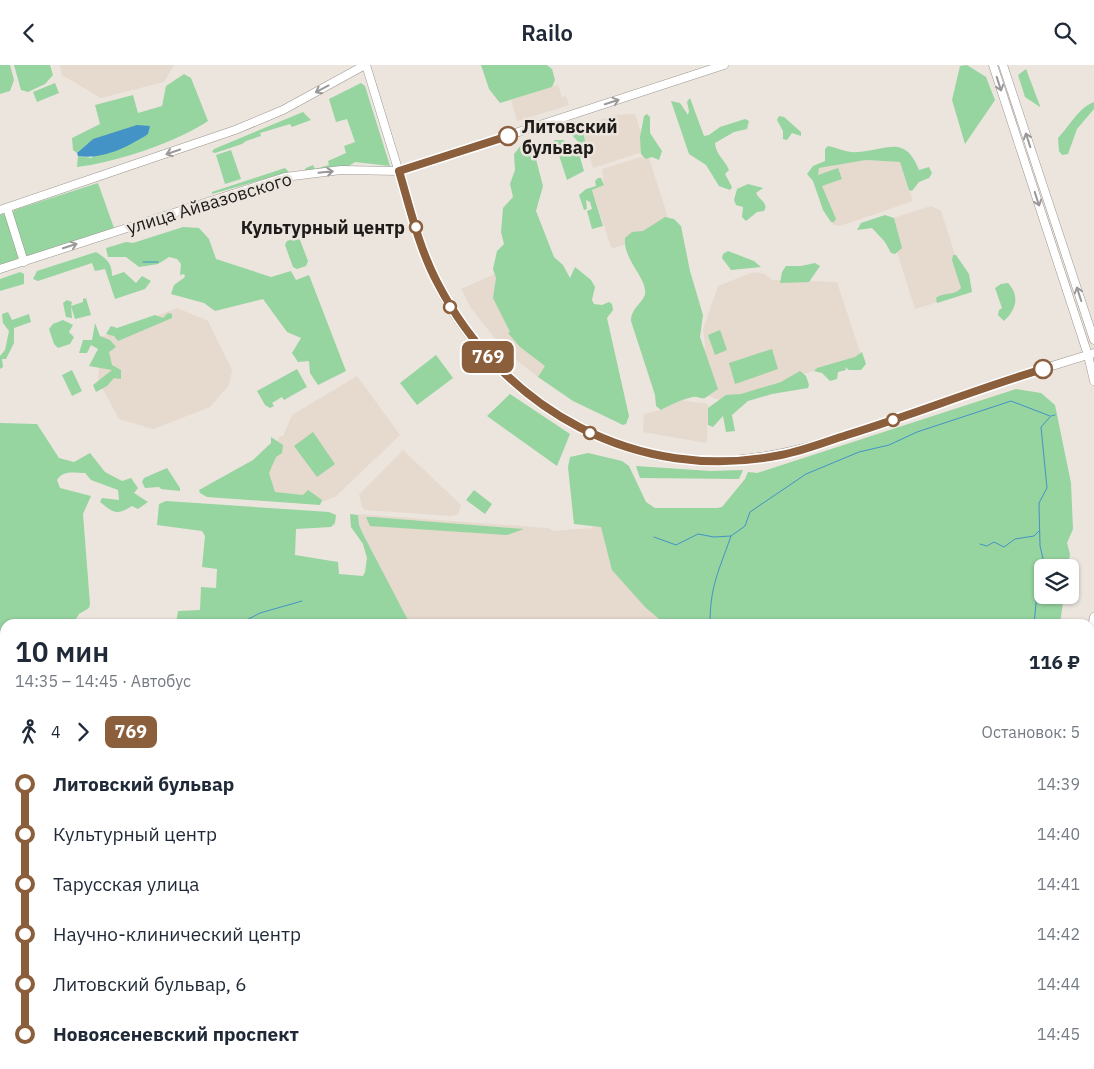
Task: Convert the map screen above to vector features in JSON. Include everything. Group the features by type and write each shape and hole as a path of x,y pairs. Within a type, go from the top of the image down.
{"main road":[{"path":"24,262 3,209 235,130 283,110 365,65 422,245 436,280 454,313 481,349 515,384 549,409 600,438 639,451 699,462 748,460 782,455 886,423 1004,380 1091,354"},
{"name":"улица Айвазовского","path":"0,269 285,177 341,170 399,171 724,65"},
{"path":"993,65 1091,354 1094,381"},
{"path":"1003,65 1094,340"}],"shaded area":[{"path":"60,65 174,65 164,82 101,98 62,75"},
{"path":"558,85 562,97 566,96 569,105 517,121 511,100"},
{"path":"635,114 646,148 642,152 593,168 581,126 615,115"},
{"path":"648,155 672,230 614,248 611,247 592,189 604,185 602,169"},
{"path":"866,160 900,162 913,201 840,226 833,225 814,169"},
{"path":"931,206 941,211 967,293 915,309 887,220"},
{"path":"754,272 765,274 772,280 837,282 861,355 733,398 719,400 706,395 695,368 705,346 703,329 718,286"},
{"path":"495,274 494,298 510,332 520,347 546,366 538,377 510,355 493,336 471,308 461,289"},
{"path":"177,308 208,321 232,370 229,385 210,407 153,429 119,419 98,380 101,337"},
{"path":"357,376 400,435 335,497 319,503 269,496 264,484 279,437 283,436 292,415"},
{"path":"679,400 708,404 707,443 643,432 644,414 661,410"},
{"path":"403,450 461,505 458,514 451,516 365,510 362,507 359,495"},
{"path":"588,453 604,457 670,619 407,619 363,534 359,525 358,514 548,528 554,531 592,528"}],"green space":[{"path":"0,65 10,65 14,80 10,91 0,94"},
{"path":"14,65 50,65 53,75 45,84 28,92 21,90"},
{"path":"481,65 547,65 552,69 555,80 552,87 500,103 489,89"},
{"path":"967,65 986,77 995,100 965,144 952,100 960,66"},
{"path":"1026,69 1040,107 1025,97 1018,75"},
{"path":"184,74 191,78 208,121 163,144 109,161 77,167 78,156 92,158 93,139 77,153 73,150 72,138 100,124 95,105 133,95 138,113 162,106 166,86"},
{"path":"55,83 59,93 37,102 33,92"},
{"path":"361,83 365,86 390,166 355,162 344,168 303,172 306,168 313,165 315,169 329,165 328,161 346,153 344,146 355,142 347,119 336,122 329,99"},
{"path":"690,98 704,136 709,135 720,127 745,119 749,121 747,129 734,132 715,143 717,151 729,170 725,174 732,187 730,190 719,186 706,165 689,154 671,101 680,103 688,115 687,102"},
{"path":"1094,102 1094,109 1077,129 1068,154 1062,155 1059,151 1058,138 1078,113"},
{"path":"303,112 311,120 292,127 290,124 260,133 261,136 242,144 215,153 212,152 214,149"},
{"path":"647,114 650,117 650,133 662,151 659,160 652,157 646,159 641,154 640,137 644,116"},
{"path":"779,116 784,117 801,132 801,136 792,133 787,140 783,139 783,131 777,120"},
{"path":"575,129 583,132 588,154 580,157 584,171 567,180 554,140 563,140 578,149 580,144 572,135"},
{"path":"527,138 532,144 543,186 536,211 554,257 563,265 570,278 575,267 591,280 595,287 592,300 594,304 602,305 609,302 612,304 613,310 607,318 629,416 626,424 623,425 573,401 538,377 545,366 520,347 508,333 510,332 493,298 496,278 493,269 497,251 504,244 501,232 503,208 513,197 510,184 515,170 514,154"},
{"path":"828,146 854,152 886,147 901,148 914,159 919,170 929,167 932,173 929,178 919,182 912,191 909,190 900,162 866,160 819,168 818,175 838,168 842,179 822,186 836,219 834,222 831,222 823,210 813,181 807,174 813,166 825,161 825,149"},
{"path":"231,150 241,179 225,184 216,155"},
{"path":"285,168 289,172 212,194 212,192"},
{"path":"601,178 604,185 592,190 603,226 592,229 587,211 592,209 590,202 586,200 587,209 584,210 579,195 586,189 596,186 595,181"},
{"path":"98,183 114,228 29,257 24,254 12,214 14,210"},
{"path":"748,184 763,188 756,193 765,208 764,211 757,212 746,221 742,217 743,207 736,205 734,200 737,189"},
{"path":"0,215 6,215 19,258 0,266"},
{"path":"885,215 894,218 902,248 895,254 891,253 885,242 872,228 857,230 861,223"},
{"path":"665,217 674,219 681,226 690,271 703,315 700,337 718,389 705,398 689,398 661,410 656,406 655,395 631,321 633,311 644,297 645,290 627,253 625,238 632,232 643,231"},
{"path":"183,227 199,228 209,239 216,259 271,277 291,271 296,280 309,275 346,371 318,385 310,373 309,361 298,362 292,353 301,338 287,332 263,299 215,311 204,303 171,294 174,285 185,277 184,274 180,275 181,264 177,259 169,257 158,264 139,267 126,257 108,257 106,248 126,242 133,243"},
{"path":"296,238 300,240 308,261 306,266 297,269 293,267 285,245 287,241"},
{"path":"728,251 754,261 761,267 731,270 722,258 723,254"},
{"path":"96,252 108,262 112,276 124,272 136,283 142,276 151,281 145,289 115,299 105,269 95,271 92,263 38,281 33,279 37,271"},
{"path":"953,255 956,255 969,274 972,292 937,303 936,298 939,296 956,292 961,288 952,260"},
{"path":"815,263 820,266 809,282 780,283 782,272 786,266 801,266"},
{"path":"20,272 24,274 24,284 0,291 0,279"},
{"path":"1008,283 1014,293 1015,303 1011,313 1004,321 998,315 999,310 1002,308 995,288 1001,284"},
{"path":"86,298 91,315 75,319 71,306 83,302 83,299"},
{"path":"67,300 72,302 72,318 66,317 63,303"},
{"path":"8,312 12,320 29,314 31,322 14,328 14,343 6,359 2,359 3,367 0,369 0,356 5,350 9,331 3,323 2,314"},
{"path":"168,313 172,314 172,318 118,341 114,336 106,334 111,326 117,328 155,315 163,318"},
{"path":"63,320 73,325 69,332 74,337 70,344 58,348 54,344 49,329 53,324"},
{"path":"95,323 100,336 110,340 116,347 109,352 112,365 121,370 121,379 114,378 107,386 96,392 93,385 112,370 89,366 98,349 91,345 87,353 79,353 83,340 92,340"},
{"path":"720,330 727,350 715,355 708,335"},
{"path":"772,349 778,369 735,384 729,363"},
{"path":"862,352 866,364 861,370 849,370 845,367 846,370 838,372 837,379 830,381 822,373 814,371 817,368 855,357"},
{"path":"436,355 453,378 417,405 400,383"},
{"path":"297,369 307,387 284,400 282,397 272,403 274,406 270,408 265,405 257,391"},
{"path":"72,370 82,391 72,396 62,375"},
{"path":"800,371 806,376 808,388 772,394 748,401 732,415 735,431 726,432 723,416 713,427 708,425 708,408 726,395 741,394 781,382"},
{"path":"1016,389 1041,393 1055,405 1071,483 1073,529 1067,543 1069,559 1034,559 1034,604 1063,604 1061,619 659,619 645,607 612,570 601,527 574,524 568,467 570,457 588,453 622,461 629,466 646,502 655,508 722,507 745,479 748,472 757,473"},
{"path":"510,394 570,434 557,466 487,416"},
{"path":"0,423 37,424 59,458 74,462 90,453 105,472 122,481 131,478 138,488 134,493 148,502 138,509 132,506 115,512 100,502 102,498 119,500 118,490 91,480 85,473 66,473 62,475 57,480 60,488 91,496 83,514 89,608 79,614 76,619 0,619"},
{"path":"313,432 335,464 317,477 294,446"},
{"path":"271,437 283,445 282,453 276,457 269,473 275,492 303,495 308,490 322,500 320,505 207,497 200,493 199,490 253,460 271,443"},
{"path":"636,466 711,471 743,470 739,479 640,478"},
{"path":"167,468 180,491 161,489 159,487 145,488 142,482 144,478"},
{"path":"474,490 492,504 485,514 466,500"},
{"path":"166,501 329,512 336,515 335,523 331,527 296,529 295,555 338,562 339,574 363,576 367,558 363,544 351,527 350,514 358,515 359,525 363,534 407,619 177,619 178,611 200,610 201,587 216,588 217,569 202,567 205,536 202,531 157,525 159,504"},
{"path":"366,517 524,529 507,535 370,526"}],"water":[{"path":"137,125 150,126 148,134 105,154 87,157 78,156 77,153 93,139"}],"waterway":[{"path":"143,262 158,262"},
{"path":"654,537 676,545 698,534 714,537 731,536 745,526 750,512 806,474 859,452 889,445 917,432 1011,401 1050,416"},
{"path":"1051,416 1055,415"},
{"path":"1043,559 1040,546 1039,503 1047,488 1041,427 1050,417"},
{"path":"980,544 987,546 994,542 1004,547 1015,539 1034,536 1039,531"},
{"path":"710,619 713,588 731,536"},
{"path":"249,619 260,613 302,601"},
{"path":"1034,619 1036,604"}],"bus line":[{"name":"769","path":"508,136 399,171 422,245 436,280 454,313 476,343 515,384 549,409 600,438 632,450 699,462 771,457 886,423 1004,380 1043,369"}],"place":[{"name":"Литовский бульвар","path":"508,136"},
{"name":"Культурный центр","path":"416,227"}]}
